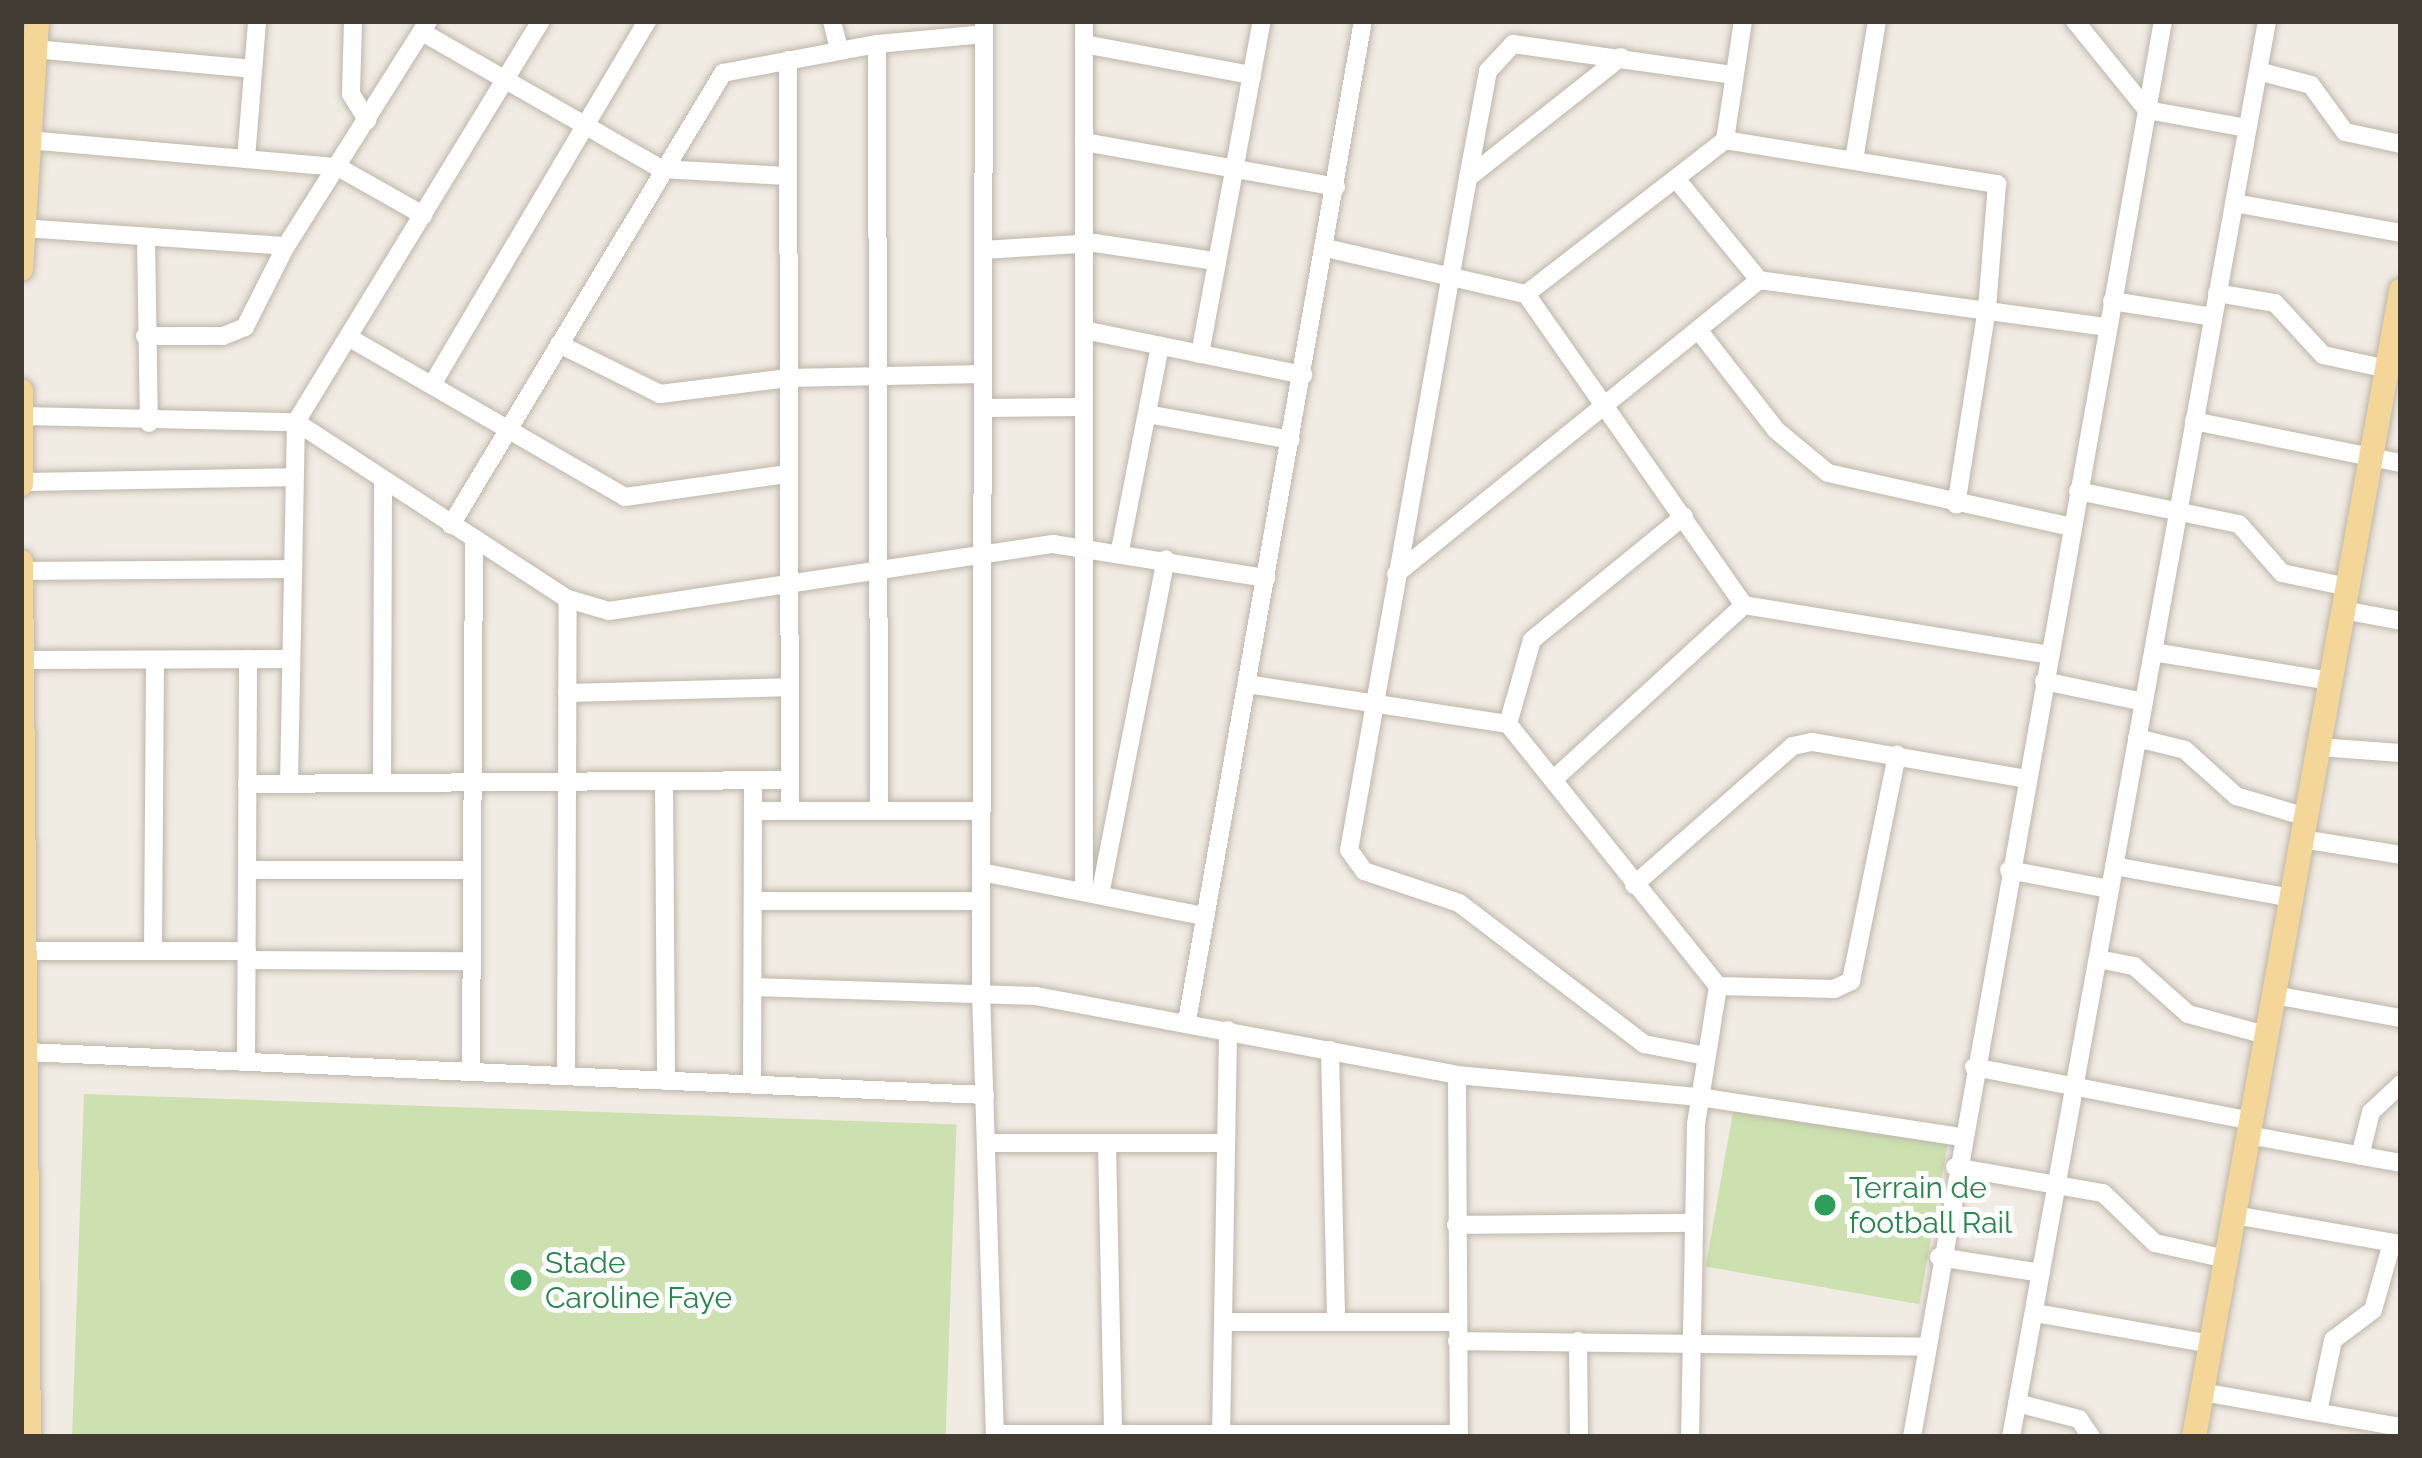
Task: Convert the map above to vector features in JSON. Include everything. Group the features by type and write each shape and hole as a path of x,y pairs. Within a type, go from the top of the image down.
{"main road":[{"path":"21,269 23,186 38,21"},
{"path":"2194,1437 2400,300"},
{"path":"21,391 21,483"},
{"path":"21,567 29,1437"}],"street":[{"path":"246,159 257,21"},
{"path":"352,21 351,94 367,119"},
{"path":"290,784 296,422 541,21"},
{"path":"433,383 647,21"},
{"path":"832,21 839,50"},
{"path":"1084,21 1084,545 1092,893"},
{"path":"1200,354 1262,21"},
{"path":"1187,1021 1364,21"},
{"path":"1526,293 1725,140 1743,21"},
{"path":"1855,160 1877,21"},
{"path":"2075,21 2147,110 2247,128"},
{"path":"1912,1437 1939,1256 2163,21"},
{"path":"2011,1437 2266,21"},
{"path":"145,336 235,334 425,26 661,170 788,176"},
{"path":"451,525 723,73 877,44 918,30 984,28 981,991 995,1436 1459,1435 1457,1075"},
{"path":"1706,1056 1645,1044 1459,903 1353,862 1396,574 1468,178 1497,54 1531,41 1734,75"},
{"path":"877,44 879,811"},
{"path":"1084,44 1252,74"},
{"path":"35,50 253,69"},
{"path":"1468,178 1621,57"},
{"path":"788,60 790,811"},
{"path":"2258,70 2311,86 2345,132 2401,144"},
{"path":"28,140 338,166 423,215"},
{"path":"1725,140 1996,184 1987,308 1956,505"},
{"path":"1084,142 1336,187"},
{"path":"1677,180 1759,280 2108,327"},
{"path":"2234,203 2401,233"},
{"path":"22,228 286,246"},
{"path":"146,236 149,423"},
{"path":"983,250 1084,243 1216,261"},
{"path":"1326,248 1526,293 1744,604 2048,655"},
{"path":"1396,574 1759,280"},
{"path":"2218,293 2275,303 2324,355 2387,369"},
{"path":"2112,301 2213,317"},
{"path":"1084,331 1303,375"},
{"path":"1699,331 1802,457 1861,485 2072,527"},
{"path":"348,337 625,496 787,474"},
{"path":"559,344 645,393 788,379 982,374"},
{"path":"1120,550 1160,346"},
{"path":"983,408 1084,407"},
{"path":"1147,414 1291,440"},
{"path":"22,416 149,423 296,422 383,485 568,599 609,610 982,552 1084,545 1266,578"},
{"path":"2194,421 2401,463"},
{"path":"21,483 294,476"},
{"path":"382,783 383,485"},
{"path":"2078,491 2239,524 2282,573 2401,621"},
{"path":"1508,724 1532,640 1684,516"},
{"path":"471,1072 474,539"},
{"path":"1092,893 1166,559"},
{"path":"21,567 290,569"},
{"path":"566,1076 568,599"},
{"path":"1553,780 1744,604"},
{"path":"2153,652 2330,681"},
{"path":"246,1061 248,659"},
{"path":"21,660 290,659"},
{"path":"153,951 155,660"},
{"path":"2044,681 2144,702"},
{"path":"1247,684 1508,724 1718,986 1834,989 1851,981 1897,755"},
{"path":"567,693 789,687"},
{"path":"2138,738 2186,751 2236,796 2304,828 2401,855"},
{"path":"1634,885 1793,746 1897,755 2026,779"},
{"path":"2318,747 2401,753"},
{"path":"752,1084 754,780"},
{"path":"247,784 789,780"},
{"path":"664,781 666,1080"},
{"path":"753,811 981,812"},
{"path":"2114,866 2291,898"},
{"path":"247,870 472,869"},
{"path":"2009,871 2110,889"},
{"path":"981,872 1203,916"},
{"path":"753,901 981,901"},
{"path":"25,951 471,961"},
{"path":"2098,959 2134,966 2188,1014 2266,1035"},
{"path":"1690,1437 1692,1223 1700,1097 1718,986"},
{"path":"753,987 981,991 1187,1021 1457,1075 1700,1097 1961,1137"},
{"path":"2274,995 2401,1018"},
{"path":"1221,1435 1220,1143 1228,1030"},
{"path":"1330,1050 1336,1321"},
{"path":"26,1052 985,1094"},
{"path":"1974,1067 2401,1163"},
{"path":"2360,1156 2371,1112 2401,1084"},
{"path":"987,1143 1220,1143"},
{"path":"1107,1144 1113,1433"},
{"path":"1955,1166 2112,1196 2156,1243 2226,1259"},
{"path":"2234,1215 2396,1244 2373,1310 2329,1350 2318,1412"},
{"path":"1456,1225 1692,1223"},
{"path":"1939,1256 2042,1273"},
{"path":"2035,1312 2211,1344"},
{"path":"1223,1322 1336,1321 1578,1341 1926,1347"},
{"path":"1578,1341 1579,1437"},
{"path":"2202,1392 2318,1412 2388,1430"},
{"path":"2017,1403 2079,1419 2091,1437"}],"green space":[{"name":"Stade Caroline Faye","path":"84,1094 956,1124 946,1437 72,1437"},
{"name":"Terrain de football Rail","path":"1734,1106 1948,1144 1919,1304 1706,1267"}],"place":[{"name":"Terrain de football Rail","path":"1825,1205"},
{"name":"Stade Caroline Faye","path":"521,1280"}]}
